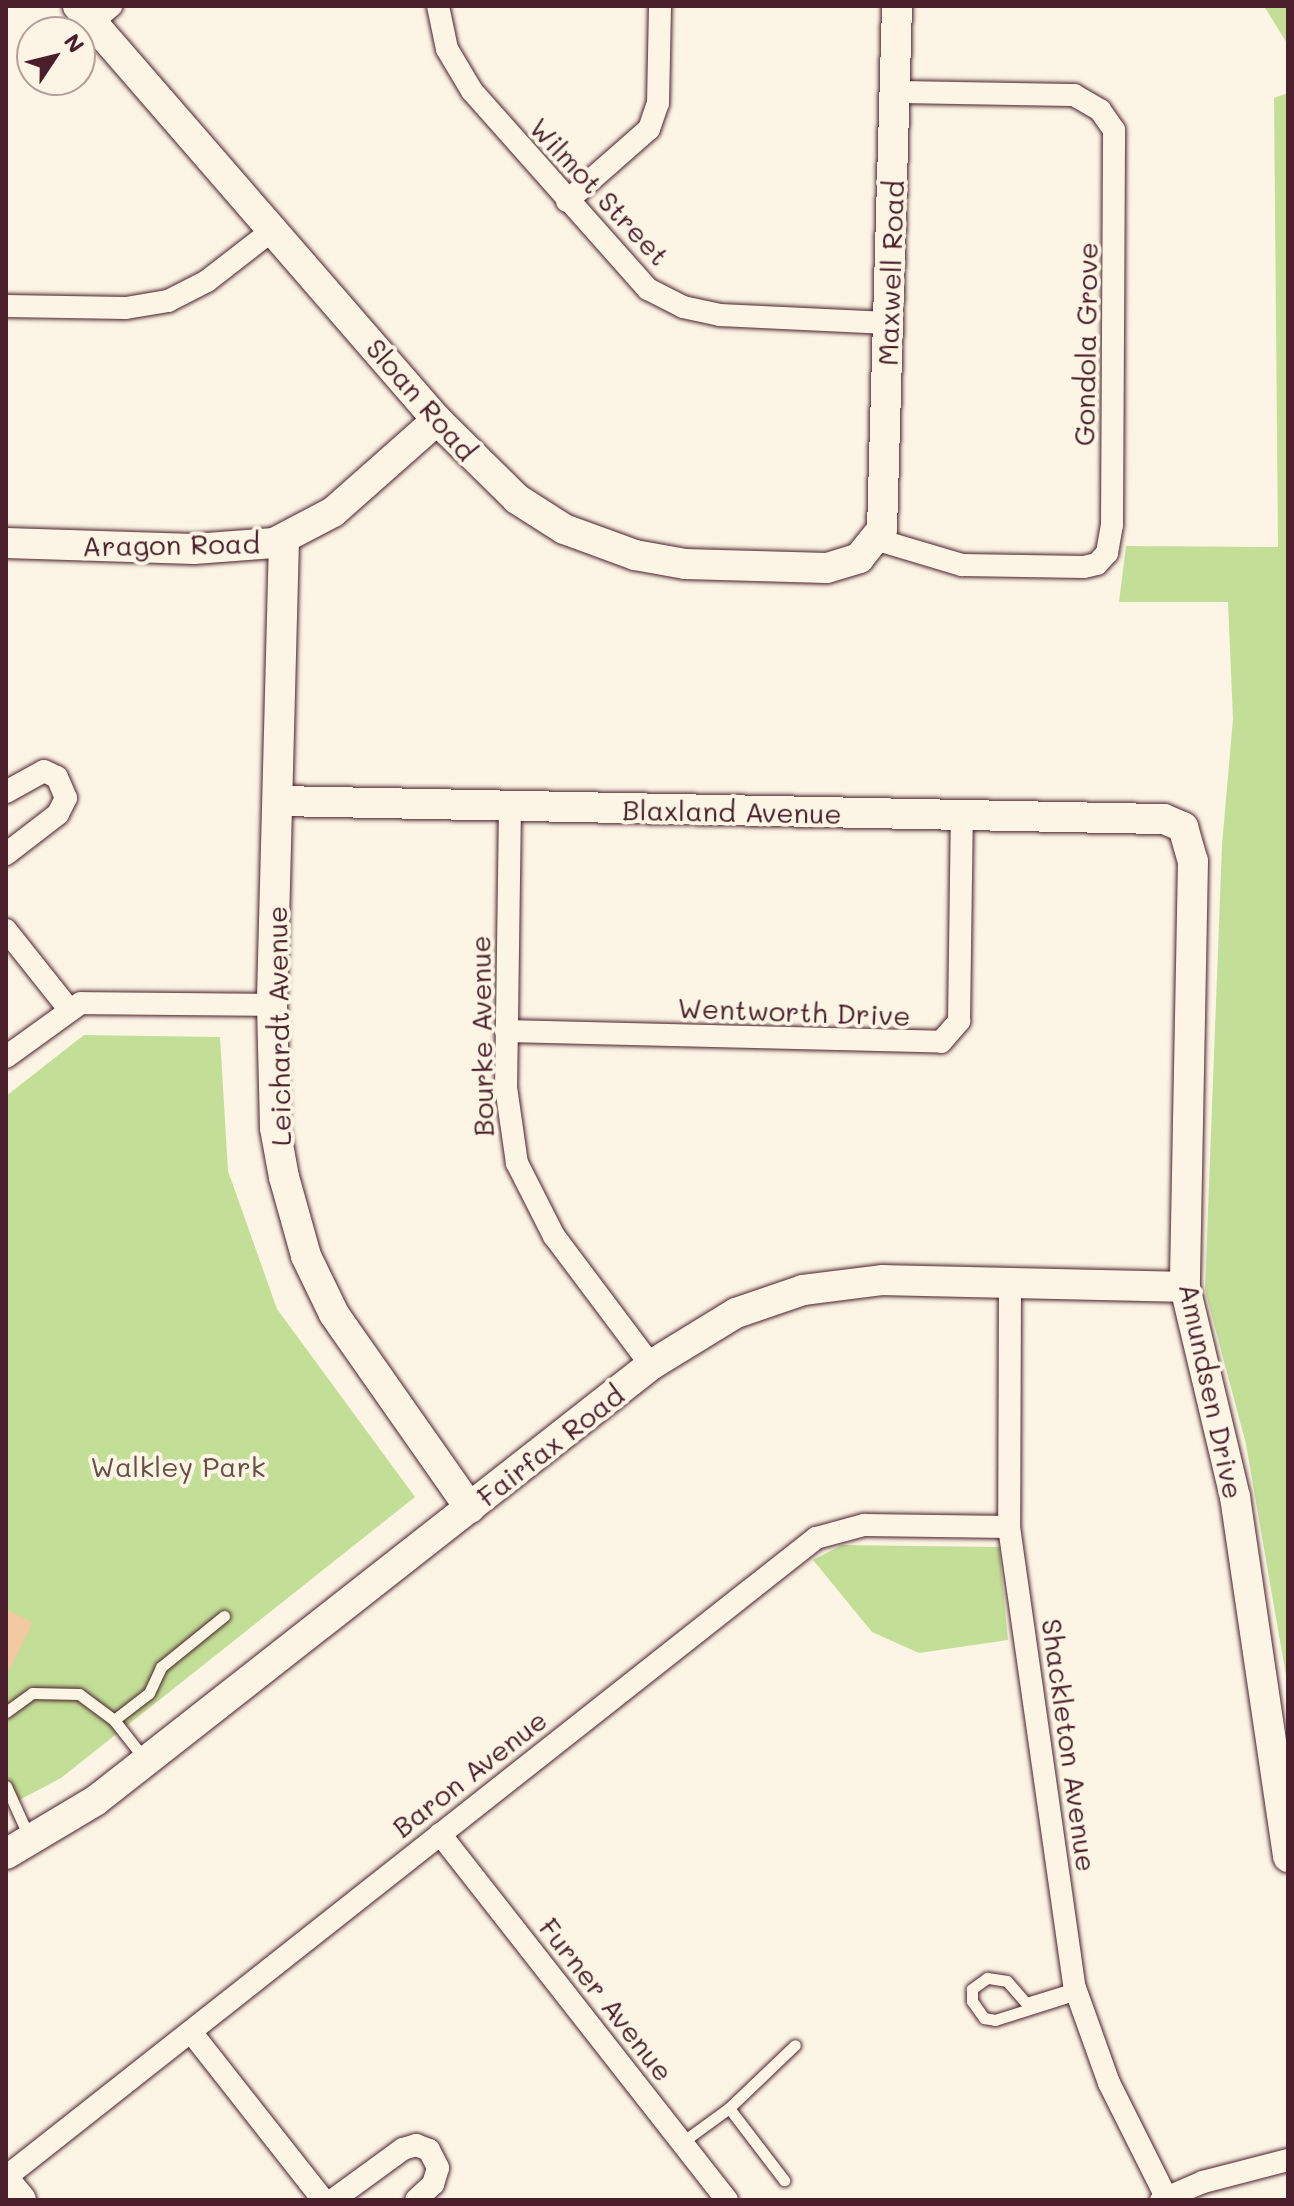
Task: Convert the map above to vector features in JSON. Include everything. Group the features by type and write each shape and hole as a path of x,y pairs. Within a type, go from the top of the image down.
{"street":[{"name":"Wilmot Street","path":"438,6 447,49 472,91 633,276 683,307 743,317 888,323"},
{"path":"567,201 649,129 658,103 660,6"},
{"name":"Maxwell Road","path":"878,540 897,92 897,6"},
{"name":"Sloan Road","path":"94,11 437,420 498,483 542,517 635,555 685,564 827,568 851,563 878,540"},
{"name":"Gondola Grove","path":"878,540 962,565 1084,567 1097,564 1107,553 1112,525 1114,130 1089,101 1066,93 897,92"},
{"path":"6,306 126,308 168,301 207,281 274,229"},
{"name":"Aragon Road","path":"6,543 194,549 284,540 333,512 437,420"},
{"name":"Leichardt Avenue","path":"284,540 272,1005 275,1128 306,1256 355,1348 470,1508"},
{"path":"6,792 44,771 57,777 66,798 64,809 6,854"},
{"name":"Blaxland Avenue","path":"279,801 1164,819 1183,827"},
{"name":"Bourke Avenue","path":"510,806 507,1113 524,1182 554,1236 651,1365"},
{"name":"Wentworth Drive","path":"506,1031 941,1042 959,1021 962,816"},
{"name":"Amundsen Drive","path":"1183,827 1193,861 1185,1287 1238,1513 1288,1857"},
{"path":"6,930 68,1008"},
{"path":"6,1057 68,1008 91,1002 272,1005"},
{"name":"Fairfax Road","path":"19,1848 146,1762 651,1365 736,1313 803,1290 883,1280 1185,1287"},
{"name":"Shackleton Avenue","path":"1010,1283 1009,1527 1076,1991 1109,2083 1163,2198"},
{"name":"Baron Avenue","path":"6,2179 816,1538 864,1525 1009,1527"},
{"name":"Furner Avenue","path":"440,1834 727,2200"},
{"path":"191,2032 323,2200"},
{"path":"333,2200 403,2149 416,2145 429,2150 438,2168 433,2184 416,2200"},
{"path":"1163,2198 1288,2160"},
{"path":"6,2179 21,2200"}],"lane":[{"path":"114,1720 149,1693 161,1667 224,1616"},
{"path":"6,1712 32,1693 64,1690 94,1702 114,1720 146,1762"},
{"path":"6,1786 19,1848"},
{"path":"987,1978 1007,1981 1026,2003 1076,1991 995,2020 984,2018 972,2001 972,1989 987,1978"},
{"path":"681,2143 729,2108 795,2045"},
{"path":"729,2108 784,2180"}],"green space":[{"path":"1264,6 1288,6 1288,45"},
{"path":"1288,93 1286,1676 1246,1444 1205,1290 1222,845 1233,719 1228,602 1119,602 1126,546 1278,547 1274,98"},
{"name":"Walkley Park","path":"84,1035 220,1037 228,1171 277,1309 415,1497 61,1778 6,1807 6,1096"},
{"path":"842,1545 999,1547 1008,1640 919,1653 872,1632 813,1560"}],"building":[{"path":"6,1609 33,1623 10,1669 6,1667"}]}
